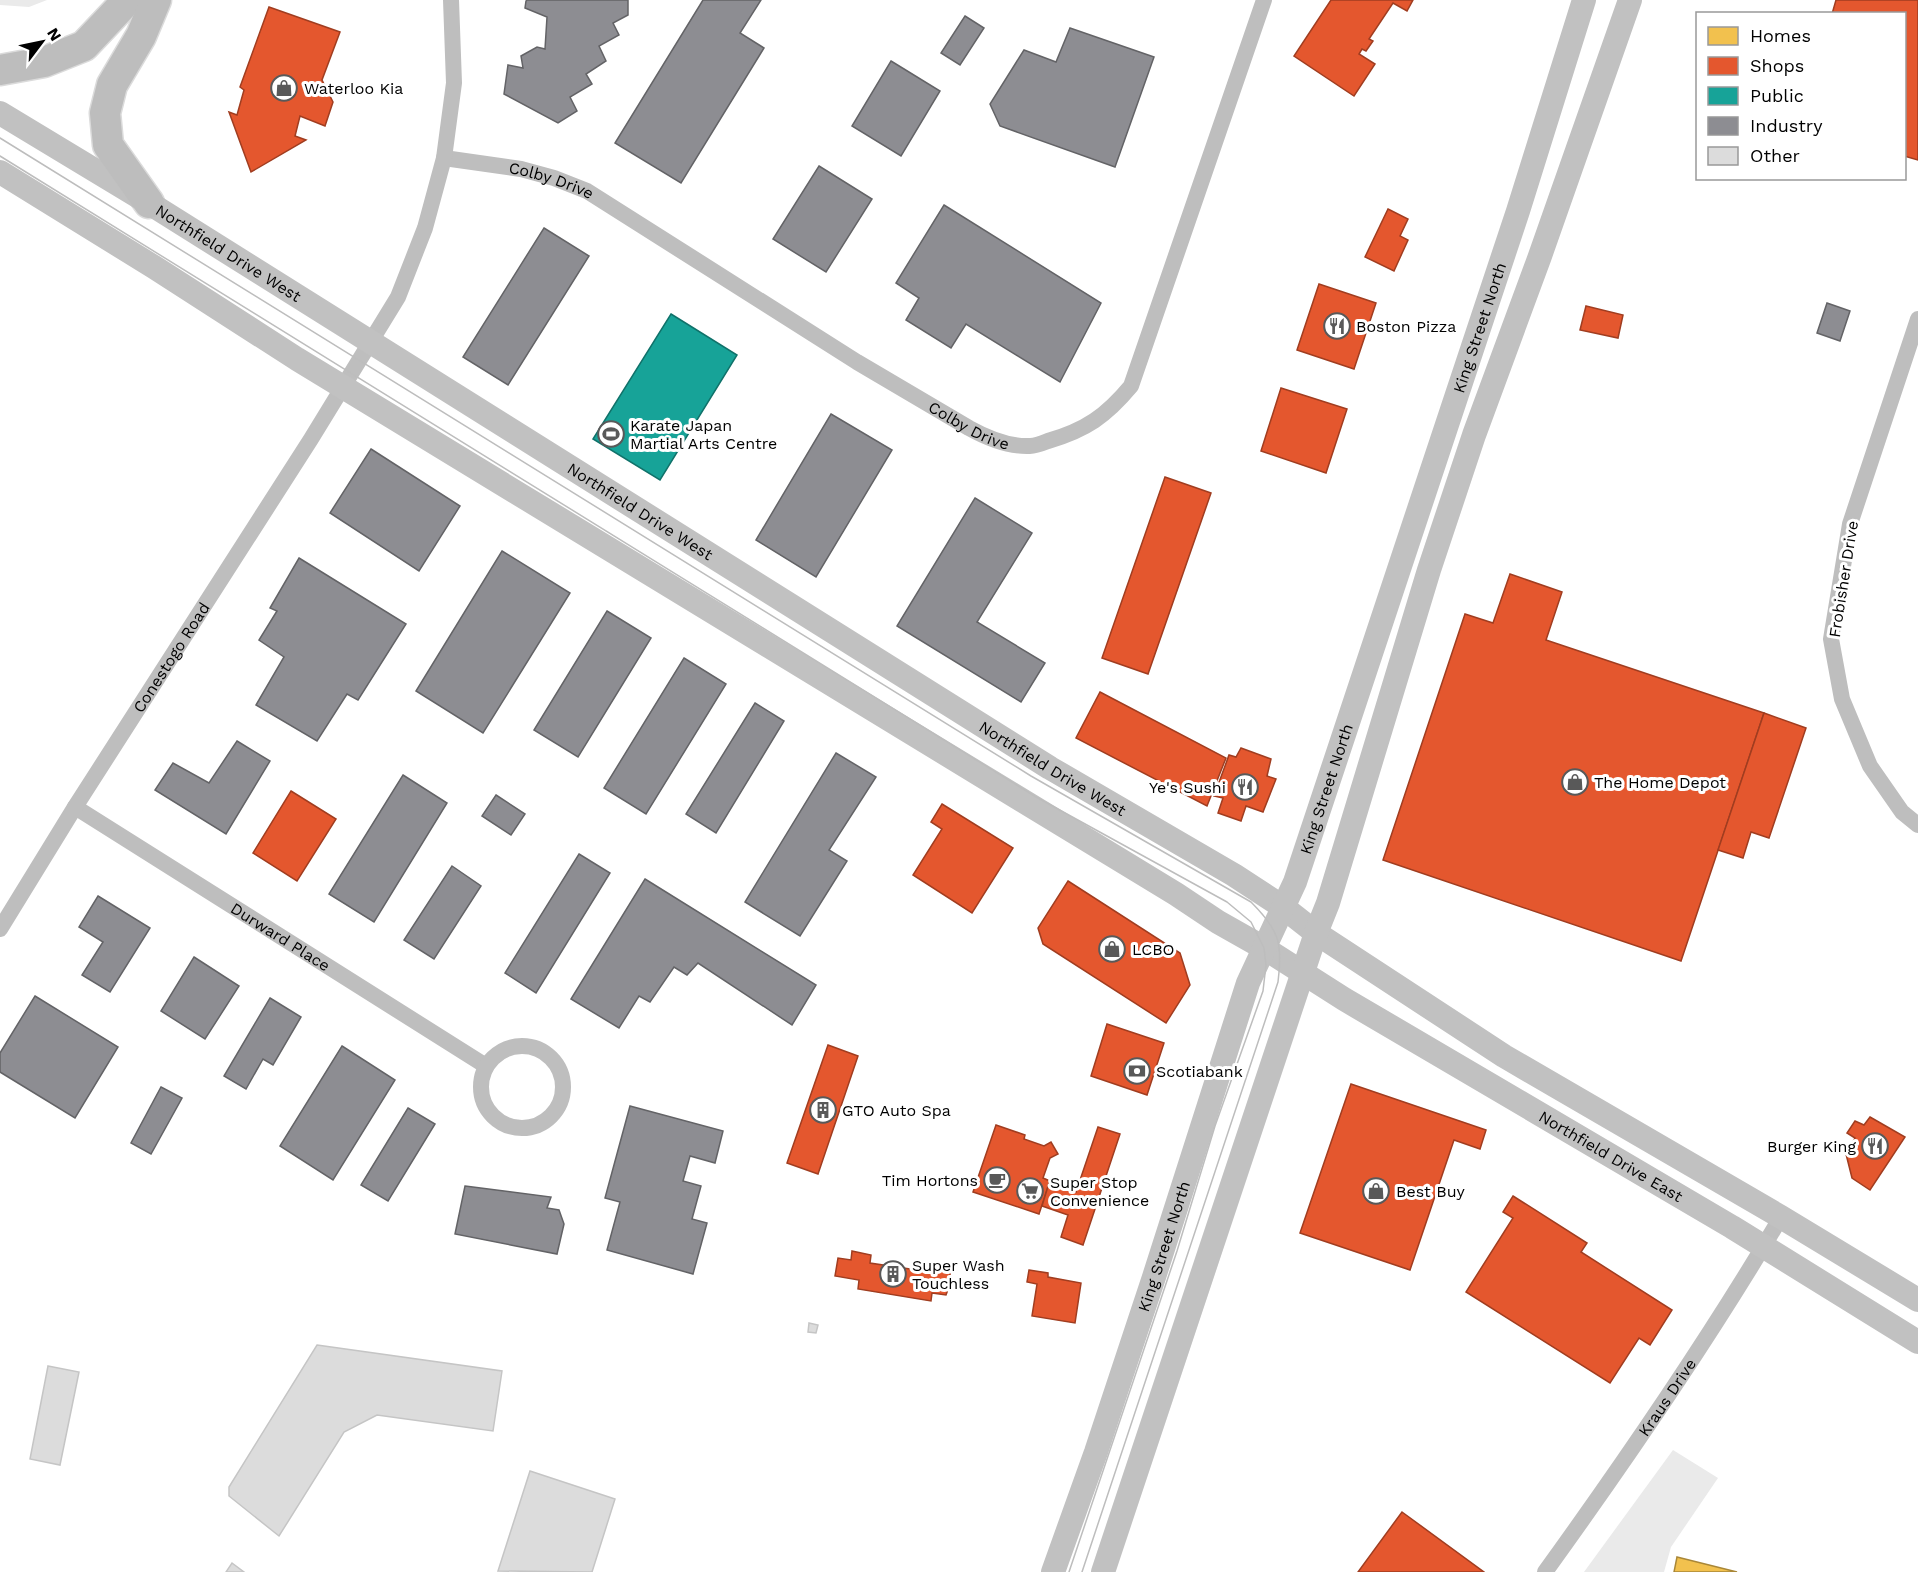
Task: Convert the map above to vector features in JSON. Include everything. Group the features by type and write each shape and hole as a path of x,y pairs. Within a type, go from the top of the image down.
{"highway":[{"path":"0,70 44,62 84,46 125,0"},
{"path":"149,203 108,145 105,113 112,85 141,36 156,0"}],"main road":[{"name":"King Street North","path":"1053,1572 1100,1441 1248,983 1295,882 1518,211 1584,0"},
{"name":"King Street North","path":"1103,1572 1316,933 1329,903 1429,570 1474,435 1630,0"},
{"name":"Northfield Drive West","path":"0,113 149,203 1050,768 1234,875 1283,907 1316,933"},
{"path":"0,172 343,386 1264,948"},
{"name":"Northfield Drive East","path":"1316,933 1504,1056 1781,1217 1918,1300"},
{"name":"Northfield Drive East","path":"1264,948 1764,1246 1918,1342"}],"street":[{"path":"343,386 398,297 425,228 444,158 454,83 451,0"},
{"name":"Colby Drive","path":"444,158 521,169 554,178 587,191 857,362 969,428 987,438 1030,446 1064,437 1089,425 1113,407 1131,386 1264,0"},
{"name":"Frobisher Drive","path":"1918,319 1850,524 1831,639 1842,699 1870,766 1902,812 1918,825"},
{"name":"Conestogo Road","path":"0,929 343,386"},
{"name":"Durward Place","path":"75,807 486,1066"},
{"path":"525,1046 540,1049 552,1058 562,1079 561,1101 553,1115 541,1124 527,1129 511,1128 497,1121 487,1110 481,1096 480,1080 486,1066 496,1054 509,1047 525,1046"},
{"name":"Kraus Drive","path":"1545,1572 1690,1364 1781,1217"}],"shaded area":[{"path":"0,0 47,0 29,7 0,5"},
{"path":"1673,1450 1718,1478 1671,1547 1664,1572 1584,1572"}],"building: Homes":[{"path":"1677,1557 1737,1572 1674,1572"}],"building: Shops":[{"path":"1331,0 1413,0 1407,11 1393,3 1369,39 1373,41 1366,51 1362,49 1359,54 1375,64 1354,96 1294,56"},
{"path":"1836,0 1918,0 1918,160 1906,157 1906,12 1833,12"},
{"name":"Waterloo Kia","path":"269,7 340,32 322,80 333,102 325,126 300,116 295,136 306,140 251,172 229,112 237,115 244,90 240,87"},
{"path":"1388,209 1408,219 1400,236 1408,240 1394,271 1365,257"},
{"name":"Boston Pizza","path":"1319,284 1376,303 1354,369 1297,350"},
{"path":"1586,306 1623,315 1618,338 1580,330"},
{"path":"1281,388 1347,409 1326,473 1261,451"},
{"path":"1165,477 1211,493 1148,674 1102,658"},
{"name":"The Home Depot","path":"1510,574 1562,592 1546,640 1764,713 1681,961 1383,860 1465,614 1493,623"},
{"path":"1100,692 1226,758 1207,806 1076,738"},
{"path":"1764,713 1806,728 1769,838 1751,832 1743,858 1718,850"},
{"name":"Ye's Sushi","path":"1241,748 1271,759 1267,776 1276,779 1263,812 1246,806 1241,821 1218,813 1223,798 1214,796 1229,755 1236,757"},
{"path":"291,791 336,819 297,881 253,853"},
{"path":"942,804 1013,848 972,913 913,875 942,829 931,822"},
{"name":"LCBO","path":"1068,881 1180,953 1190,985 1166,1023 1043,944 1038,928"},
{"path":"1107,1024 1164,1043 1147,1095 1091,1076"},
{"name":"GTO Auto Spa","path":"828,1045 858,1056 818,1174 787,1163"},
{"name":"Best Buy","path":"1351,1084 1486,1130 1480,1149 1454,1140 1410,1270 1300,1233"},
{"name":"Burger King","path":"1870,1117 1905,1137 1870,1190 1852,1178 1846,1154 1855,1138 1847,1133 1855,1121 1864,1125"},
{"path":"996,1125 1025,1135 1024,1139 1044,1146 1051,1142 1058,1154 1050,1158 1043,1178 1050,1181 1039,1214 973,1192"},
{"path":"1098,1127 1120,1134 1083,1245 1061,1237 1068,1215 1042,1206 1049,1183 1076,1192"},
{"path":"1513,1196 1587,1243 1581,1252 1672,1310 1650,1345 1639,1338 1610,1383 1466,1292 1513,1218 1503,1212"},
{"name":"Super Wash Touchless","path":"852,1251 871,1255 870,1263 930,1272 931,1267 950,1270 950,1284 946,1295 932,1293 931,1301 858,1289 859,1280 835,1276 838,1258 851,1260"},
{"path":"1029,1270 1048,1273 1048,1277 1081,1283 1075,1323 1032,1316 1037,1284 1027,1282"},
{"path":"1402,1512 1484,1572 1358,1572"}],"building: Public":[{"path":"671,314 737,355 660,480 593,439"}],"building: Industry":[{"path":"527,0 628,0 628,15 613,23 619,35 599,46 606,61 586,74 592,84 570,97 577,111 558,123 504,94 508,65 523,68 521,56 537,47 545,49 547,17 525,8"},
{"path":"703,0 761,0 740,33 764,48 681,183 615,143"},
{"path":"965,16 984,28 960,65 941,53"},
{"path":"1070,28 1154,57 1115,167 1000,126 990,104 1024,50 1056,62"},
{"path":"891,61 940,91 901,156 852,126"},
{"path":"819,166 872,199 826,272 773,239"},
{"path":"944,205 1101,303 1060,382 966,324 951,348 906,320 919,298 896,283"},
{"path":"544,228 589,256 508,385 463,357"},
{"path":"1827,303 1850,311 1840,341 1817,333"},
{"path":"831,414 892,450 816,577 756,540"},
{"path":"371,449 460,506 419,571 330,513"},
{"path":"975,498 1032,533 977,622 1045,663 1021,702 897,626"},
{"path":"502,551 570,593 483,733 416,691"},
{"path":"299,558 406,624 358,700 347,694 317,741 256,705 284,657 259,640 277,611 270,608"},
{"path":"607,611 651,638 578,757 534,730"},
{"path":"684,658 726,684 646,814 604,788"},
{"path":"755,703 784,721 716,833 686,814"},
{"path":"237,741 270,761 226,834 155,790 173,763 209,783"},
{"path":"836,753 876,777 829,850 847,861 800,936 745,902"},
{"path":"403,775 447,803 374,922 329,894"},
{"path":"496,795 525,814 511,835 482,816"},
{"path":"579,854 610,873 536,993 505,973"},
{"path":"452,866 481,886 434,959 404,940"},
{"path":"645,879 816,985 792,1025 698,963 687,975 674,967 650,1002 639,996 619,1028 571,999"},
{"path":"98,896 150,928 110,992 82,975 103,942 79,927"},
{"path":"194,957 239,986 205,1039 161,1011"},
{"path":"35,996 118,1047 75,1118 0,1072 0,1053"},
{"path":"270,998 301,1017 273,1065 263,1059 246,1089 224,1076"},
{"path":"342,1046 395,1080 333,1180 280,1146"},
{"path":"161,1087 182,1098 151,1154 131,1143"},
{"path":"630,1106 723,1131 715,1163 690,1156 683,1181 701,1186 692,1219 707,1223 693,1274 607,1250 620,1202 605,1198"},
{"path":"408,1108 435,1124 388,1201 361,1185"},
{"path":"465,1186 551,1197 547,1208 559,1210 564,1224 557,1254 455,1234"}],"building: Other":[{"path":"809,1323 818,1325 816,1333 808,1332"},
{"path":"317,1345 502,1371 493,1431 377,1415 344,1432 279,1536 229,1496 229,1487"},
{"path":"48,1366 79,1372 60,1465 30,1459"},
{"path":"530,1471 615,1499 592,1572 498,1571"},
{"path":"232,1563 244,1572 226,1572"}],"tram line":[{"path":"0,138 1031,776 1251,902 1268,921 1279,947 1278,982 1082,1572"},
{"path":"0,156 1036,797 1227,902 1251,922 1264,948 1266,965 1263,991 1215,1126 1177,1251 1069,1572"}],"place":[{"name":"Waterloo Kia","path":"284,88"},
{"name":"Boston Pizza","path":"1337,326"},
{"name":"Karate Japan Martial Arts Centre","path":"611,434"},
{"name":"The Home Depot","path":"1575,782"},
{"name":"Ye's Sushi","path":"1245,787"},
{"name":"LCBO","path":"1112,949"},
{"name":"Scotiabank","path":"1137,1071"},
{"name":"GTO Auto Spa","path":"823,1110"},
{"name":"Burger King","path":"1875,1146"},
{"name":"Tim Hortons","path":"997,1180"},
{"name":"Super Stop Convenience","path":"1030,1191"},
{"name":"Best Buy","path":"1376,1191"},
{"name":"Super Wash Touchless","path":"893,1274"}]}
